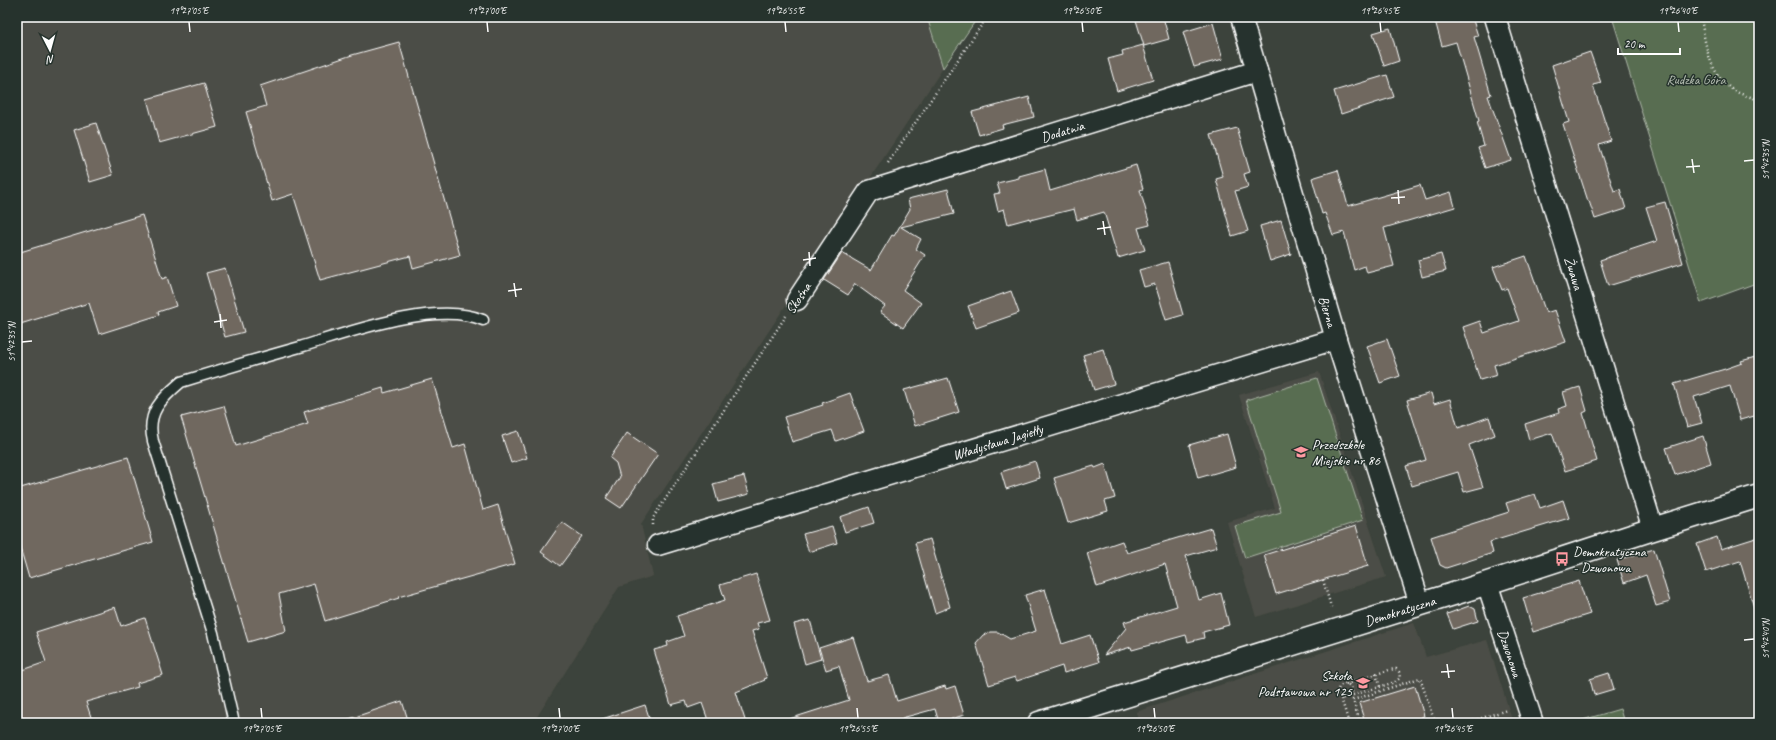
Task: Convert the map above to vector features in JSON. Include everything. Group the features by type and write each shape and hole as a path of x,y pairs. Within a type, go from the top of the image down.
{"street":[{"name":"Bierna","path":"1241,17 1336,339 1420,604"},
{"name":"Żwawa","path":"1495,17 1653,529"},
{"name":"Dodatnia","path":"869,192 1257,71"},
{"name":"Skośna","path":"797,300 869,192"},
{"name":"Władysława Jagiełły","path":"658,545 1336,339"},
{"name":"Demokratyczna","path":"1039,723 1759,496"},
{"name":"Dzwonowa","path":"1487,583 1533,723"}],"lane":[{"path":"234,723 213,633 153,441 151,432 154,409 161,399 181,382 387,321 436,314 474,316 483,320"}],"path":[{"path":"888,164 988,17"},
{"path":"1700,17 1706,46 1713,68 1735,91 1759,100"},
{"name":"Skośna","path":"658,545 653,528 653,518 797,300"},
{"path":"1323,580 1332,610"},
{"path":"1340,695 1345,698 1398,681 1400,674 1396,670 1376,674 1346,684 1340,688 1339,692 1349,723"},
{"path":"1376,674 1380,687"},
{"path":"1360,723 1353,700 1420,678 1435,723"},
{"path":"1346,684 1352,689 1350,696"},
{"path":"1466,723 1509,709"}],"shaded area":[{"path":"17,17 927,17 943,68 641,524 653,576 619,587 533,723 17,723"},
{"name":"Przedszkole Miejskie nr 86","path":"1319,372 1386,577 1256,617 1227,522 1275,508 1239,395"},
{"name":"Szkoła Podstawowa nr 125","path":"1414,623 1426,657 1487,640 1513,723 1140,723 1136,712"}],"green space":[{"path":"927,17 978,17 943,68"},
{"name":"Rudzka Góra","path":"1612,17 1759,17 1759,282 1701,303"},
{"path":"1317,378 1363,520 1245,558 1235,526 1281,512 1246,400"},
{"path":"1620,709 1624,723 1572,723"}],"building":[{"path":"1135,17 1163,17 1169,39 1144,46"},
{"path":"1434,17 1472,17 1478,36 1474,37 1491,95 1488,96 1511,160 1485,168 1478,148 1484,146 1477,122 1479,121 1456,42 1442,46"},
{"path":"1213,23 1223,59 1194,67 1183,32"},
{"path":"1390,28 1399,61 1384,66 1373,33"},
{"path":"399,42 460,255 413,268 410,256 320,280 293,194 272,201 246,112 266,106 260,86 352,55"},
{"path":"1143,45 1153,80 1117,91 1108,59 1123,55 1122,51"},
{"path":"1590,52 1601,83 1593,85 1611,141 1599,145 1614,191 1620,189 1626,209 1595,219 1563,124 1569,122 1552,65"},
{"path":"1387,75 1394,97 1341,114 1334,91"},
{"path":"204,83 217,127 159,143 147,99"},
{"path":"1029,97 1034,117 1002,125 1003,128 979,135 972,112"},
{"path":"96,123 113,175 90,182 74,130"},
{"path":"1237,128 1250,172 1244,174 1248,187 1235,191 1248,231 1232,236 1216,179 1223,177 1211,135"},
{"path":"1136,165 1143,189 1140,190 1150,225 1138,228 1145,250 1118,258 1104,212 1077,220 1074,209 1008,224 1004,209 998,211 994,194 1000,193 997,183 1019,178 1019,176 1045,169 1050,191"},
{"path":"1338,170 1348,206 1420,185 1425,200 1451,192 1455,207 1384,228 1394,266 1367,273 1365,266 1354,270 1344,232 1333,235 1325,213 1322,214 1312,178"},
{"path":"948,189 954,214 901,227 921,239 916,249 925,255 903,290 921,303 903,328 880,312 885,306 855,284 848,295 824,280 842,253 871,270 910,209 908,199"},
{"path":"1665,202 1683,263 1608,286 1600,260 1657,241 1646,207"},
{"path":"142,215 162,279 167,277 176,306 158,312 159,315 99,334 89,303 17,325 17,253"},
{"path":"1281,220 1291,254 1270,261 1260,226"},
{"path":"1441,254 1446,271 1422,277 1418,260"},
{"path":"1526,256 1546,313 1555,310 1566,342 1494,365 1497,375 1480,380 1463,327 1480,321 1484,333 1519,321 1507,288 1502,290 1493,267"},
{"path":"1168,262 1183,315 1166,320 1155,284 1144,287 1139,270"},
{"path":"225,268 244,332 225,337 206,273"},
{"path":"1011,291 1019,313 976,328 968,306"},
{"path":"1387,339 1400,376 1380,383 1367,346"},
{"path":"1103,349 1114,384 1094,390 1083,355"},
{"path":"1759,356 1759,405 1754,404 1758,415 1740,420 1730,386 1694,397 1702,423 1687,427 1674,384 1725,369 1742,363 1741,361"},
{"path":"948,378 959,412 915,426 904,390"},
{"path":"432,379 453,448 465,444 483,510 498,505 515,564 398,597 399,598 325,621 314,584 279,594 286,631 248,642 181,417 224,406 236,446 308,424 304,412 383,388 384,393"},
{"path":"1580,387 1587,411 1583,413 1597,461 1565,471 1552,433 1529,440 1525,424 1559,413 1558,409 1567,406 1563,392"},
{"path":"850,393 864,431 836,441 832,430 792,442 784,417 823,405 822,403"},
{"path":"1431,393 1434,404 1450,399 1458,428 1489,417 1495,435 1469,445 1483,487 1464,492 1458,472 1412,486 1406,466 1426,460 1407,400"},
{"path":"518,431 527,458 511,463 502,436"},
{"path":"627,433 658,454 621,508 606,498 620,477 616,463 610,458"},
{"path":"1227,434 1236,467 1198,478 1189,445"},
{"path":"1703,436 1711,463 1675,475 1666,448"},
{"path":"128,457 153,542 29,578 17,537 17,489"},
{"path":"1035,461 1040,478 1006,489 1001,472"},
{"path":"1105,464 1115,498 1105,501 1108,511 1068,523 1054,478 1094,466 1095,468"},
{"path":"744,476 749,494 718,502 713,484"},
{"path":"1535,494 1540,508 1563,500 1569,518 1490,542 1493,553 1446,568 1440,565 1431,537 1509,512 1506,503"},
{"path":"869,507 874,523 845,532 840,517"},
{"path":"562,522 582,536 560,566 541,552"},
{"path":"832,526 837,543 809,552 803,534"},
{"path":"1356,526 1368,566 1276,594 1264,555"},
{"path":"1211,528 1217,547 1186,556 1199,600 1221,593 1229,625 1203,632 1204,638 1188,642 1186,635 1132,650 1131,647 1104,655 1126,628 1124,622 1177,606 1165,564 1097,587 1087,553 1122,541 1127,553"},
{"path":"1717,537 1721,549 1759,537 1759,610 1755,611 1740,561 1706,572 1697,544"},
{"path":"930,539 950,607 935,613 915,543"},
{"path":"1654,549 1670,602 1656,606 1646,575 1624,583 1617,560"},
{"path":"756,574 770,620 757,623 759,629 752,631 767,678 736,692 746,723 709,723 702,703 688,708 686,701 671,705 654,650 668,646 667,642 684,636 677,616 725,600 720,585"},
{"path":"1579,581 1590,614 1533,632 1523,598"},
{"path":"1045,589 1062,644 1090,635 1099,662 1064,673 1062,666 1017,681 1015,677 989,685 976,643 983,635 991,632 998,632 1010,639 1036,631 1025,595"},
{"path":"1469,606 1475,609 1478,621 1453,629 1447,614"},
{"path":"115,607 121,626 145,618 163,675 137,683 138,687 86,702 93,723 17,723 17,672 46,662 36,632"},
{"path":"810,620 821,659 805,664 794,624"},
{"path":"853,637 867,681 889,675 897,701 945,686 946,689 955,686 964,715 939,723 935,709 902,718 903,723 789,723 789,719 849,700 839,666 826,670 819,648"},
{"path":"1609,673 1614,689 1594,695 1590,679"},
{"path":"1415,686 1424,716 1419,718 1421,723 1365,723 1359,703"},
{"path":"402,701 409,723 347,723 346,720"},
{"path":"645,705 651,723 599,723 599,720"}],"place":[{"name":"Przedszkole Miejskie nr 86","path":"1301,452"},
{"name":"Demokratyczna - Dzwonowa","path":"1562,559"},
{"name":"Szkoła Podstawowa nr 125","path":"1363,683"}]}
